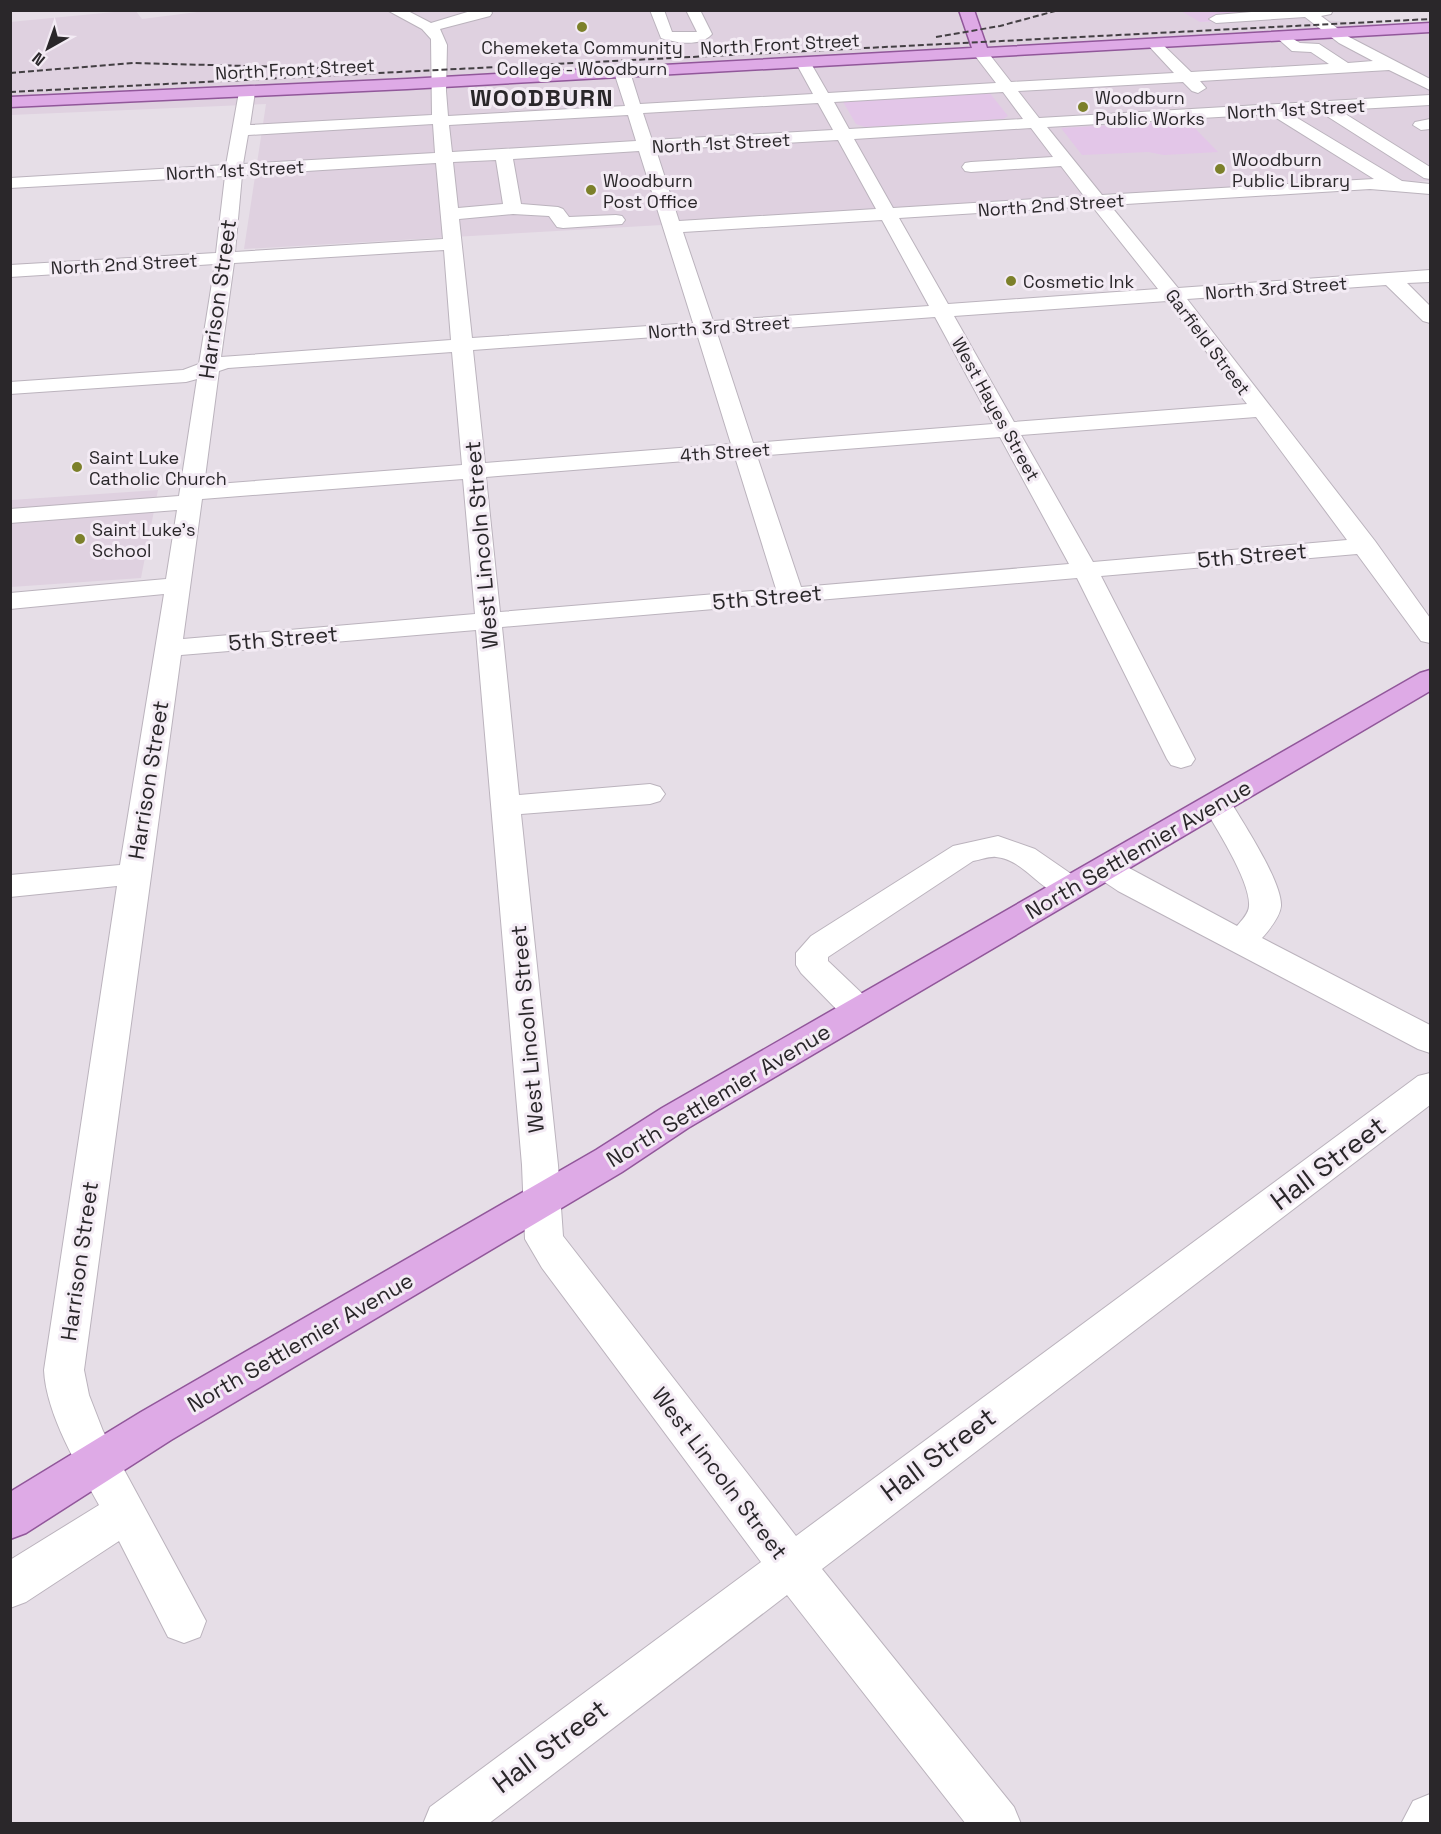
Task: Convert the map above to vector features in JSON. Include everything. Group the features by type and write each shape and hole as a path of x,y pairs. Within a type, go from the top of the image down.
{"main road":[{"path":"966,10 981,53"},
{"name":"North Front Street","path":"10,102 804,63 1431,28"},
{"name":"North Settlemier Avenue","path":"10,1518 156,1426 609,1161 675,1118 1431,679"}],"street":[{"path":"394,10 428,28 488,11"},
{"path":"657,10 666,35 676,38 705,34 693,10"},
{"path":"1216,18 1329,10"},
{"path":"1307,11 1335,34 1431,85"},
{"name":"West Lincoln Street","path":"428,28 438,37 440,46 438,82 441,120 543,1200 544,1239 549,1249 790,1565 997,1824"},
{"path":"1283,37 1298,48 1314,47 1345,68"},
{"path":"1154,44 1223,113"},
{"name":"Garfield Street","path":"981,53 1096,202 1173,296 1366,546 1431,635"},
{"path":"241,130 1188,78 1422,61"},
{"name":"West Hayes Street","path":"804,63 1085,570 1181,759"},
{"path":"622,72 791,595"},
{"name":"Harrison Street","path":"184,1621 98,1463 71,1399 65,1376 66,1346 169,648 225,258 234,170 247,92"},
{"path":"1144,118 1141,110 1204,94"},
{"name":"North 1st Street","path":"14,183 1431,100"},
{"path":"1323,107 1431,174"},
{"path":"1275,110 1286,119 1431,205"},
{"path":"392,122 398,161"},
{"path":"274,145 279,135 279,128"},
{"path":"298,148 302,153 315,154 314,166"},
{"path":"504,155 513,208"},
{"path":"971,167 1064,161"},
{"path":"10,204 14,183"},
{"name":"North 2nd Street","path":"672,227 889,216 1370,184 1431,189"},
{"path":"450,214 513,208 552,211 557,213 563,224 616,220"},
{"name":"North 2nd Street","path":"10,271 453,244"},
{"name":"North 3rd Street","path":"10,388 186,376 225,362 1431,276"},
{"path":"1391,279 1431,317"},
{"name":"4th Street","path":"10,516 474,471 1260,410"},
{"name":"5th Street","path":"169,648 1366,546"},
{"path":"10,601 178,585"},
{"path":"506,806 650,795"},
{"path":"1217,804 1255,875 1265,906 1242,942"},
{"path":"858,1011 812,965 812,953 822,944 963,853 998,846 1024,856 1070,888"},
{"path":"1105,868 1129,883 1431,1040"},
{"path":"10,886 134,874"},
{"name":"Hall Street","path":"447,1824 1431,1086"},
{"path":"10,1586 117,1518 123,1506"},
{"path":"1425,1824 1431,1818"}],"shaded area":[{"path":"135,10 142,19 213,10 1181,10 1201,22 1301,18 1430,29 1430,181 244,249 266,104 11,115 10,22"},
{"path":"1181,11 1289,11 1301,18 1200,22"},
{"path":"989,92 1008,116 1003,119 865,127 856,124 842,100"},
{"path":"1188,121 1218,152 1164,155 1148,152 1082,155 1061,128"},
{"name":"Saint Luke's School","path":"158,490 141,578 11,587 11,500"}],"railway":[{"path":"936,37 1000,26 1059,10"},
{"path":"10,92 1430,19"},
{"path":"10,73 133,63 324,68"}],"place":[{"name":"Chemeketa Community College - Woodburn","path":"582,27"},
{"name":"Woodburn Public Works","path":"1083,107"},
{"name":"Woodburn Public Library","path":"1220,169"},
{"name":"Woodburn Post Office","path":"591,190"},
{"name":"Cosmetic Ink","path":"1011,281"},
{"name":"Saint Luke Catholic Church","path":"77,467"},
{"name":"Saint Luke's School","path":"80,539"}],"district":[{"name":"WOODBURN","path":"542,97"}]}
